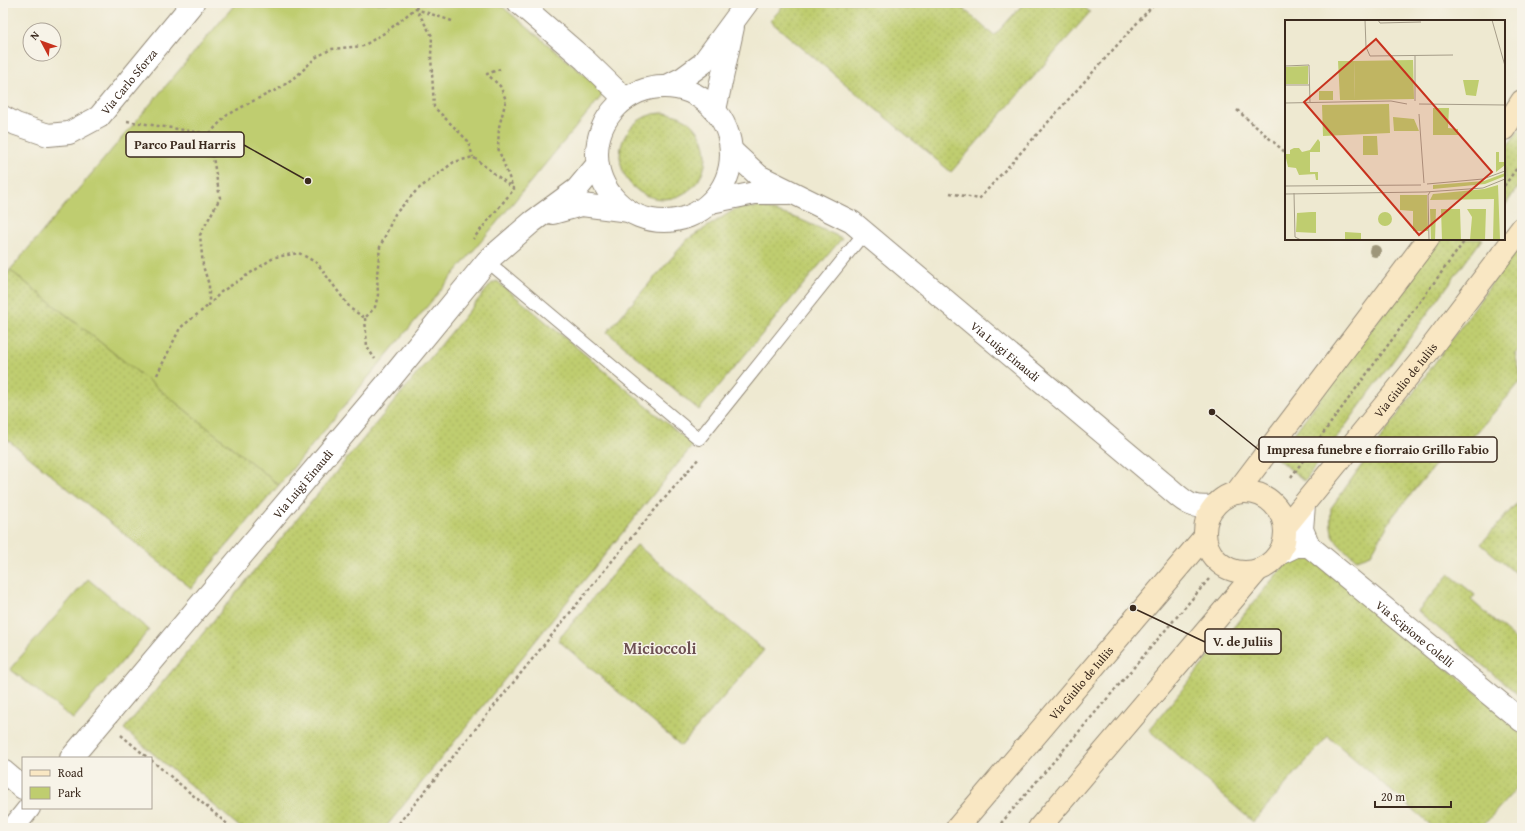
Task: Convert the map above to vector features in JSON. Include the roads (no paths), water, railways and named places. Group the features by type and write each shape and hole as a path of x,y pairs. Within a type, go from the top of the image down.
{"main road":[{"path":"1505,127 1522,101"},
{"name":"Via Giulio de Iuliis","path":"1285,527 1427,353 1522,228"},
{"path":"1236,493 1427,240"},
{"path":"1205,536 1207,546 1219,563 1237,572 1258,570 1270,564 1279,554 1284,541 1285,527 1281,514 1273,503 1262,496 1249,492 1236,493 1224,498 1214,506"},
{"name":"Via Giulio de Iuliis","path":"957,828 1205,536 1205,526 1214,506"},
{"path":"1039,828 1258,570"}],"street":[{"name":"Via Carlo Sforza","path":"3,117 16,124 48,135 69,134 99,117 193,3"},
{"path":"519,3 585,60 625,99"},
{"path":"667,86 683,78 702,64 747,3"},
{"path":"716,110 734,22"},
{"path":"585,60 609,115"},
{"path":"667,86 681,88 694,93 716,110 724,122 732,151 727,179 711,202 699,211 671,221 657,221 642,218 629,211 618,203 608,192 601,179 598,165 598,139 609,115 625,99 638,91 652,87 667,86"},
{"name":"Via Luigi Einaudi","path":"732,151 759,176 834,211 852,222 1170,489 1192,506 1200,508 1214,506"},
{"name":"Via Luigi Einaudi","path":"72,757 388,382 487,261 540,216 577,189 598,165"},
{"name":"Via Luigi Einaudi","path":"711,202 755,193 793,193"},
{"name":"Via Luigi Einaudi","path":"540,216 582,205 629,211"},
{"path":"1279,554 1296,546 1309,546 1302,529 1304,504"},
{"name":"Via Scipione Colelli","path":"1309,546 1522,721"},
{"path":"3,771 22,787"},
{"path":"13,828 28,809"}],"lane":[{"path":"487,261 699,439 865,232"}],"place":[{"name":"Parco Paul Harris","path":"308,181"},
{"name":"Impresa funebre e fiorraio Grillo Fabio","path":"1212,412"},
{"name":"V. de Juliis","path":"1133,608"}],"district":[{"name":"Micioccoli","path":"660,648"}]}
